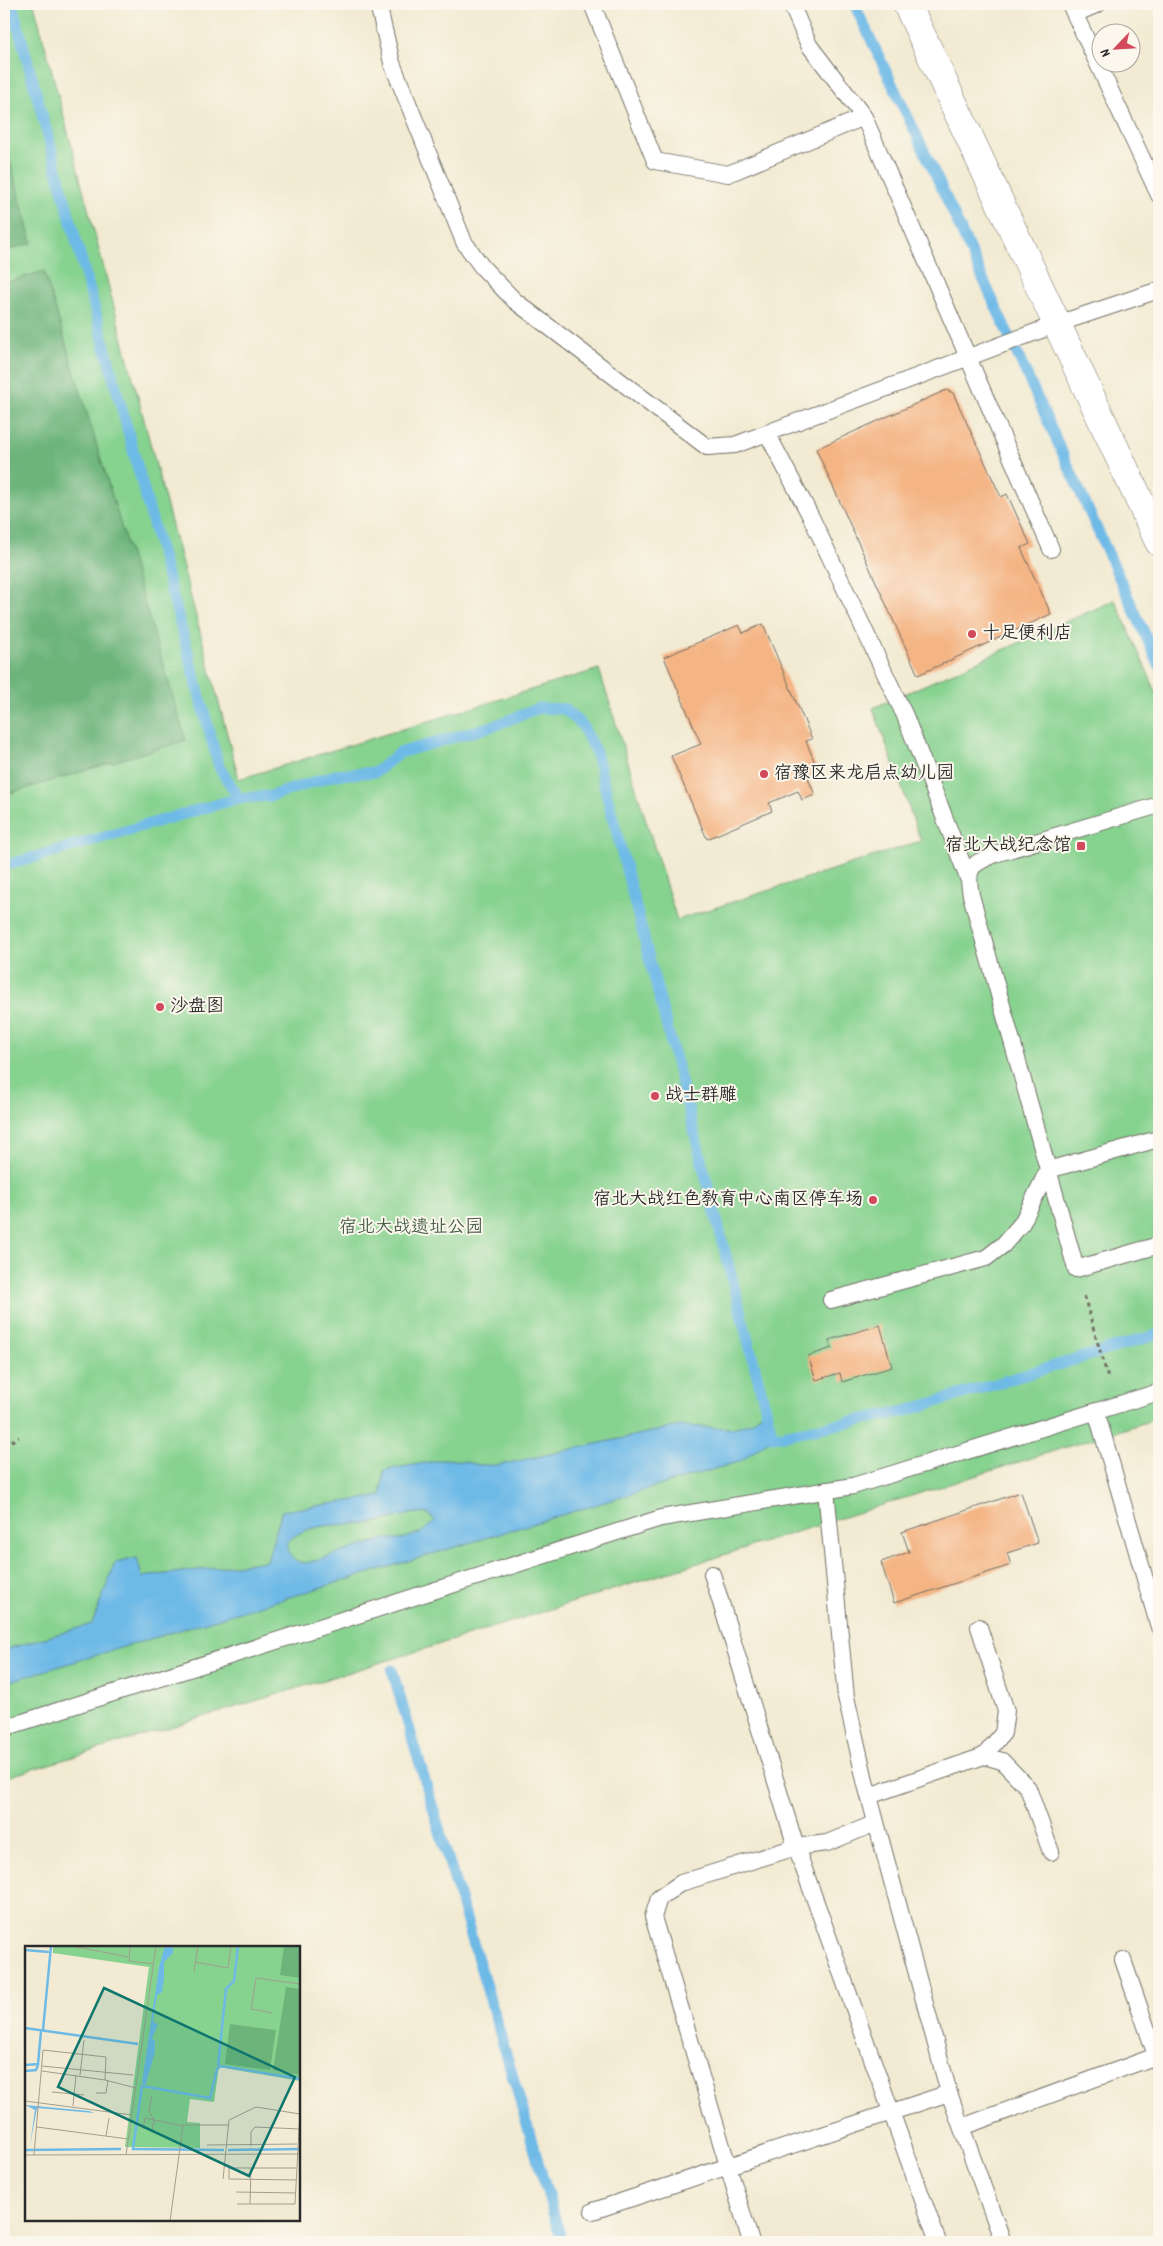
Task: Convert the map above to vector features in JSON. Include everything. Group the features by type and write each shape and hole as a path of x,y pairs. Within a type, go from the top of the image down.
{"street":[{"path":"907,4 1159,542"}],"lane":[{"path":"378,4 392,63 464,242 482,267 515,301 707,446 736,445 1057,324 1159,290"},
{"path":"592,4 655,161 728,174 864,117"},
{"path":"791,4 809,45 864,117 1051,549"},
{"path":"1098,4 1073,9 1159,195"},
{"path":"767,433 811,517 905,716 968,878 971,895 1076,1269 1159,1245"},
{"path":"968,878 976,863 995,854 1159,805"},
{"path":"831,1300 986,1258 1003,1245 1022,1223 1048,1170 1158,1139"},
{"path":"4,1728 661,1518 853,1486 1159,1392"},
{"path":"1096,1411 1159,1627"},
{"path":"826,1490 846,1697 869,1796 949,2093 1003,2242"},
{"path":"712,1574 796,1847 938,2242"},
{"path":"869,1796 984,1756 1003,1733 1006,1711 979,1627"},
{"path":"984,1756 1002,1761 1028,1788 1051,1852"},
{"path":"751,2242 653,1917 660,1898 682,1883 796,1847 827,1843 876,1823"},
{"path":"962,2128 1158,2058 1123,1960"},
{"path":"593,2210 949,2093"}],"path":[{"path":"1076,1269 1105,1370"},
{"path":"4,1445 19,1437"}],"green space":[{"name":"宿北大战遗址公园","path":"4,4 34,4 239,779 599,669 677,920 921,841 873,708 1115,600 1159,698 1159,1418 402,1656 4,1778"},
{"path":"4,138 32,243 4,251"},
{"path":"44,271 186,740 4,795 4,283"}],"water":[{"path":"766,1409 773,1437 741,1461 4,1683 4,1650 92,1624 115,1563 137,1558 142,1577 267,1561 282,1511 381,1496 384,1470 448,1459 481,1465 499,1465 679,1426 733,1428 752,1422","holes":["416,1513 429,1514 435,1521 422,1532 403,1539 384,1539 307,1563 295,1560 286,1543 295,1535 318,1527 378,1522"]}],"building":[{"path":"946,390 953,393 1001,497 1007,494 1030,544 1021,548 1051,614 918,675 816,449"},
{"path":"763,624 812,739 806,741 819,773 808,778 815,795 802,800 798,791 769,803 772,811 707,839 671,756 701,744 664,657 739,625 743,633"},
{"path":"880,1325 892,1367 842,1382 840,1373 816,1380 808,1356 832,1348 829,1340"},
{"path":"1021,1492 1038,1543 1007,1553 1011,1565 894,1603 881,1562 909,1552 902,1532"}],"waterway":[{"path":"12,4 219,767 239,798 271,796 335,775 376,772 399,753 496,725 539,708 565,709 582,725 596,753 773,1437 906,1411 1159,1334"},
{"path":"854,4 938,180 1159,665"},
{"path":"4,866 239,798"},
{"path":"392,1670 562,2242"}],"place":[{"name":"十足便利店","path":"972,634"},
{"name":"宿豫区来龙启点幼儿园","path":"764,774"},
{"name":"宿北大战纪念馆","path":"1081,846"},
{"name":"沙盘图","path":"160,1007"},
{"name":"战士群雕","path":"655,1096"},
{"name":"宿北大战红色教育中心南区停车场","path":"873,1200"}]}
